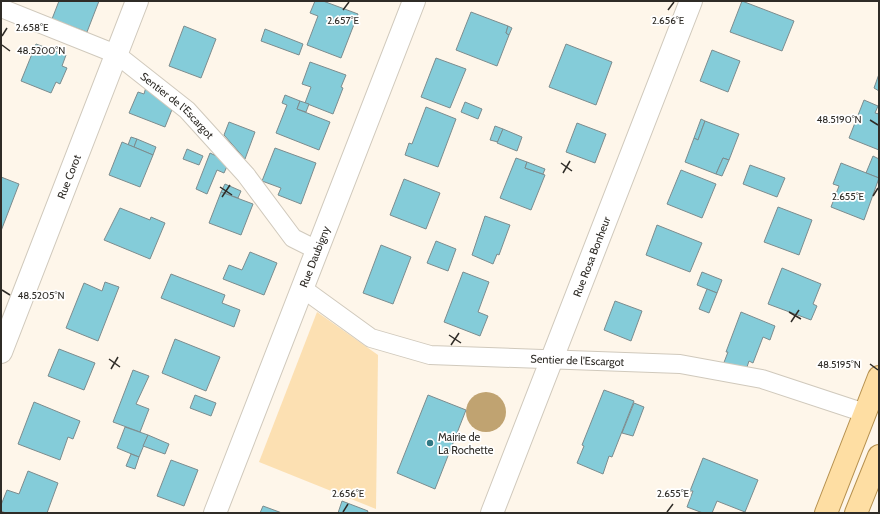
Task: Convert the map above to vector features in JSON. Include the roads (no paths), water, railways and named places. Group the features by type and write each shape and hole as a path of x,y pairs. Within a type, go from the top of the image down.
{"main road":[{"path":"826,513 879,377"},
{"path":"856,513 879,456"}],"street":[{"name":"Rue Corot","path":"1,352 137,1"},
{"name":"Rue Daubigny","path":"215,513 414,1"},
{"name":"Rue Rosa Bonheur","path":"492,513 691,1"},
{"name":"Sentier de l'Escargot","path":"1,8 116,54 187,110 246,175 293,238 317,250"},
{"name":"Sentier de l'Escargot","path":"302,288 371,338 430,355 680,364 762,378 865,413"}],"place":[{"name":"Mairie de La Rochette","path":"430,443"}]}
